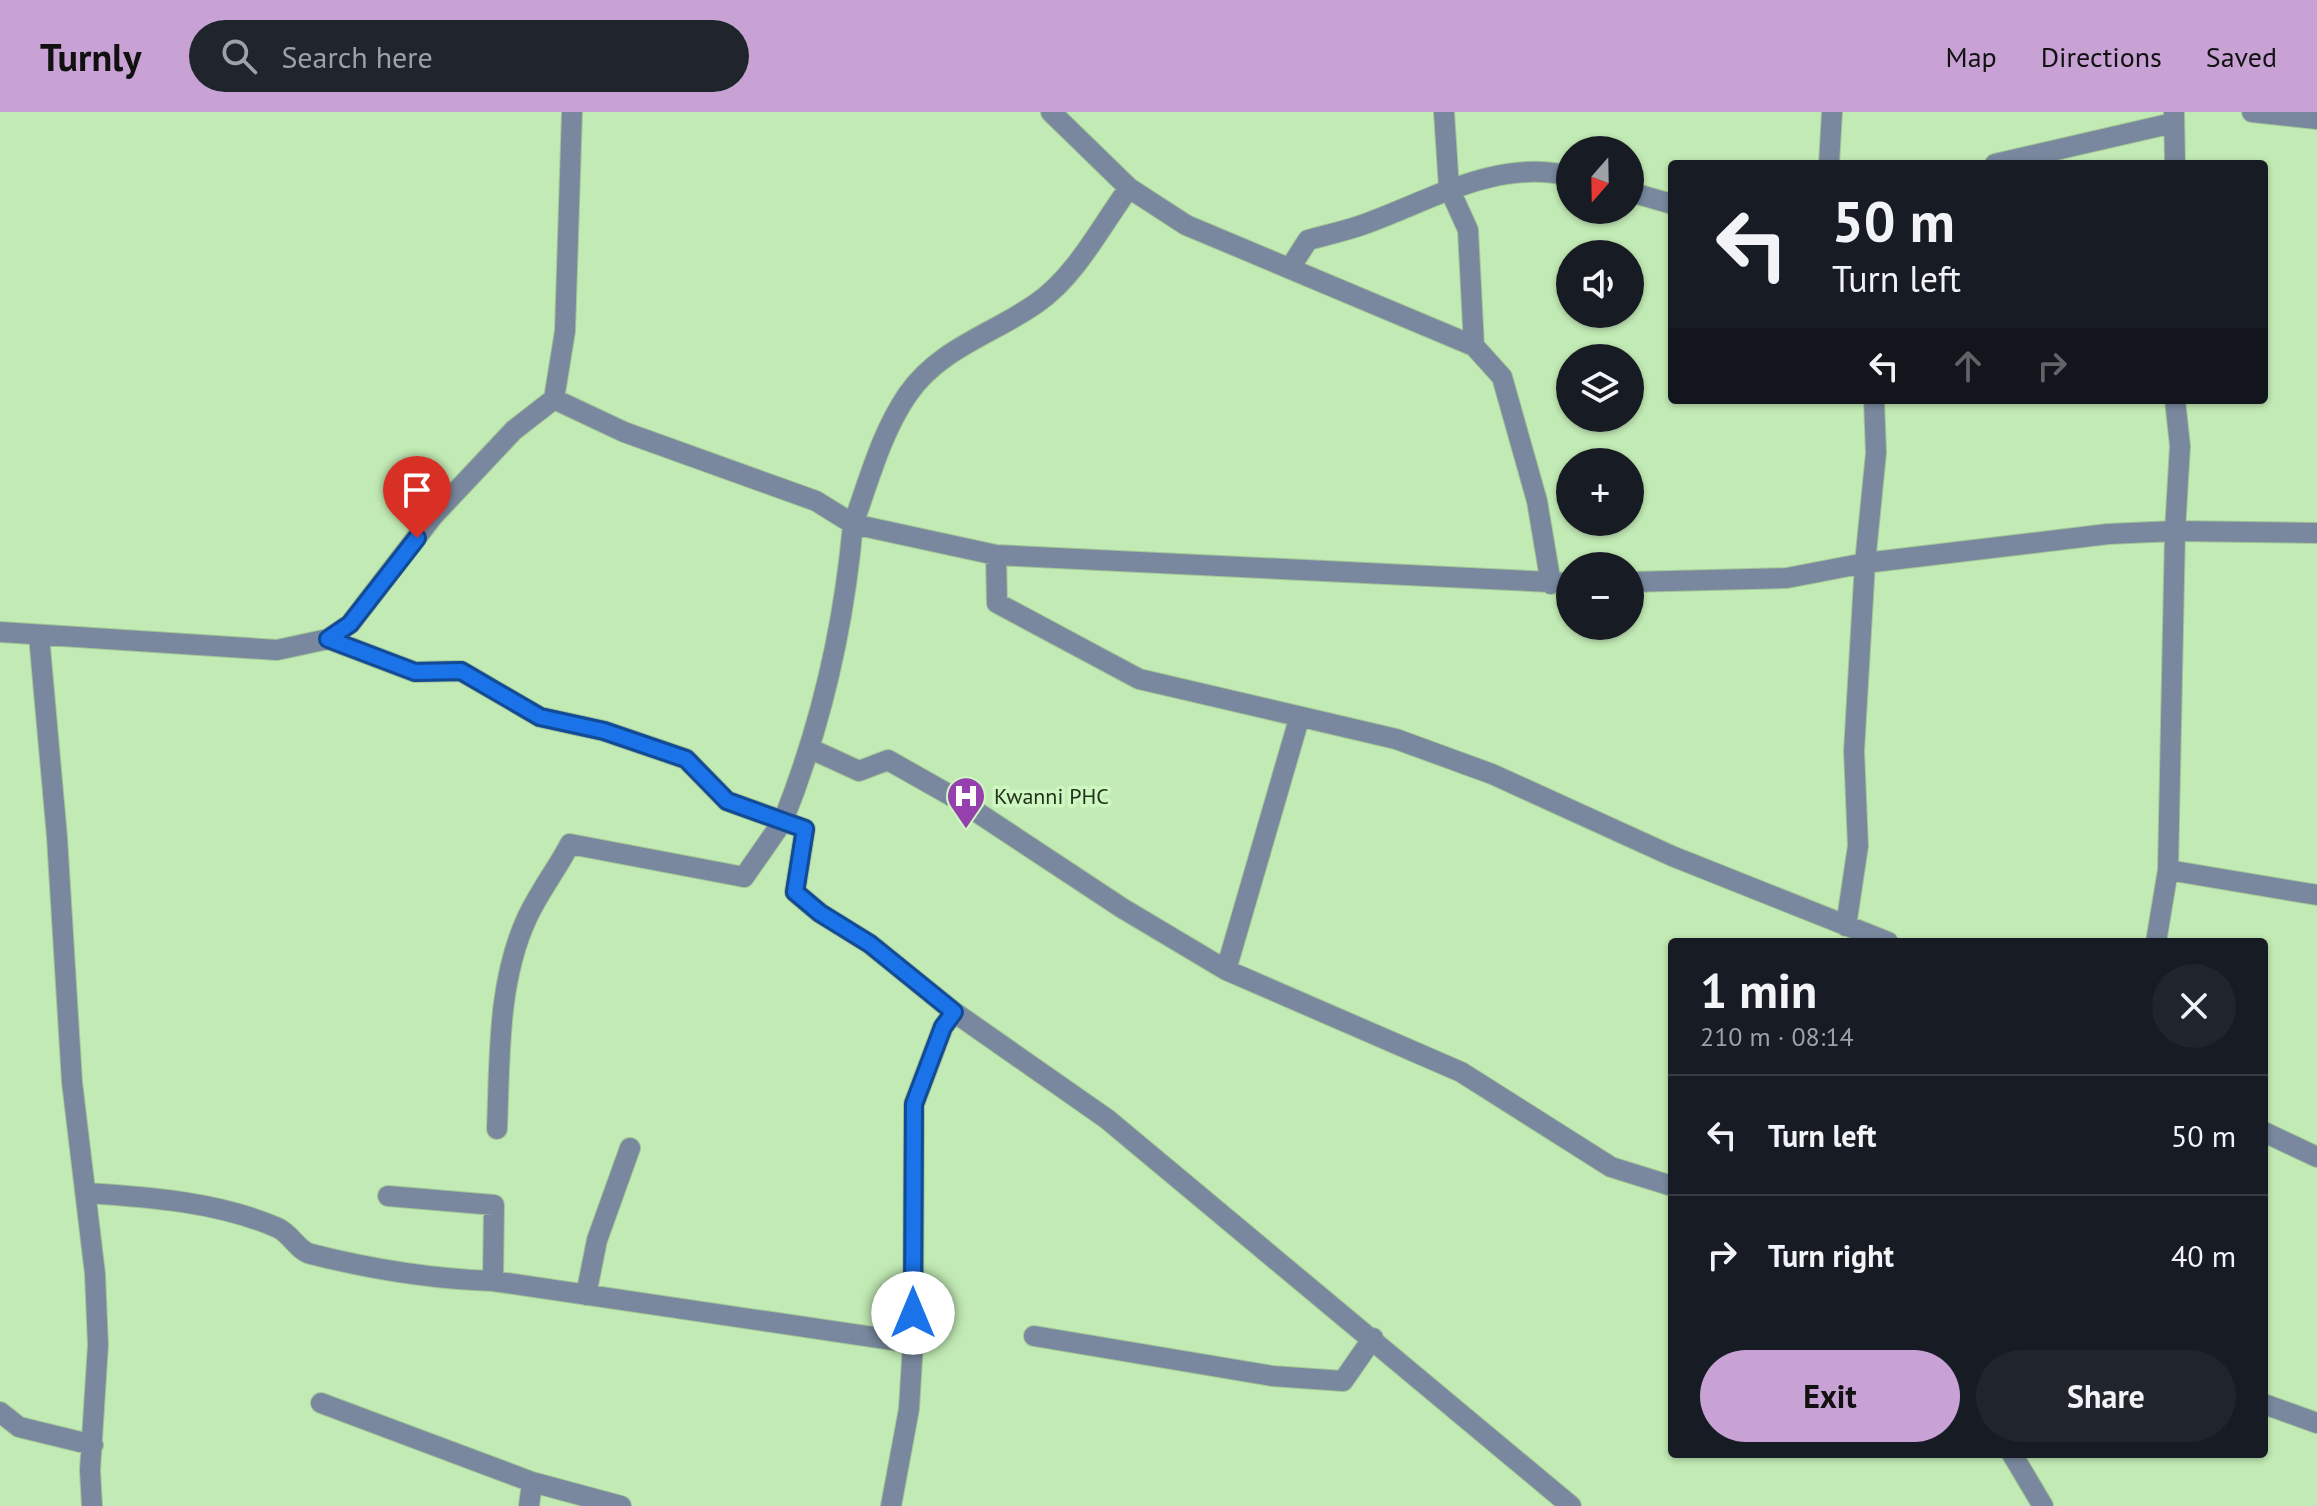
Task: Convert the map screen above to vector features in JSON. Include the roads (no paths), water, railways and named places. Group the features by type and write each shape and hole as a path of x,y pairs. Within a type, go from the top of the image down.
{"street":[{"path":"0,632 277,650 328,639 350,624 433,516 514,430 554,399 565,331 572,112"},
{"path":"1051,112 1129,188 1186,225 1474,346 1502,377 1556,570"},
{"path":"1444,112 1449,188 1468,230 1474,346"},
{"path":"1829,160 1832,112"},
{"path":"2252,112 2317,119"},
{"path":"2010,160 2174,115 2175,160"},
{"path":"1290,268 1308,240 1363,225 1449,188 1522,170 1543,169 1556,172"},
{"path":"497,1129 502,1026 510,971 527,919 570,844 744,877 783,821 811,749 839,628 853,524 889,425 909,392 960,345 1037,303 1062,281 1129,188"},
{"path":"1644,196 1668,203"},
{"path":"554,399 624,432 816,501 853,524 996,555 1556,584"},
{"path":"1846,926 1858,846 1854,751 1865,563 1876,453 1874,404"},
{"path":"2157,938 2168,870 2175,531 2180,446 2175,404"},
{"path":"1644,582 1787,578 1865,563 2108,534 2175,531 2317,533"},
{"path":"996,555 997,603 1139,679 1299,719 1396,739 1492,774 1672,856 1878,938"},
{"path":"39,636 57,837 72,1082 86,1193 97,1331 92,1506"},
{"path":"328,639 415,672 461,671 540,717 604,731 686,759 727,801 805,829 795,892 820,913 870,944 954,1012 1107,1119 1571,1506"},
{"path":"1226,970 1299,719"},
{"path":"811,749 859,771 888,760 957,799 1122,908 1226,970 1461,1072 1611,1167 1668,1185"},
{"path":"2168,870 2317,895"},
{"path":"891,1506 909,1409 913,1343 914,1104 943,1027 954,1012"},
{"path":"2268,1134 2317,1157"},
{"path":"586,1295 597,1240 630,1148"},
{"path":"86,1193 137,1196 222,1212 281,1229 307,1253 444,1279 493,1281 913,1343"},
{"path":"388,1196 494,1205 493,1281"},
{"path":"1034,1336 1272,1376 1343,1381 1373,1338"},
{"path":"321,1403 532,1482 621,1506"},
{"path":"2268,1405 2317,1423"},
{"path":"0,1412 19,1427 93,1445"},
{"path":"2014,1458 2043,1506"},
{"path":"529,1506 532,1482"}],"place":[{"name":"Kwanni PHC","path":"966,830"}]}
